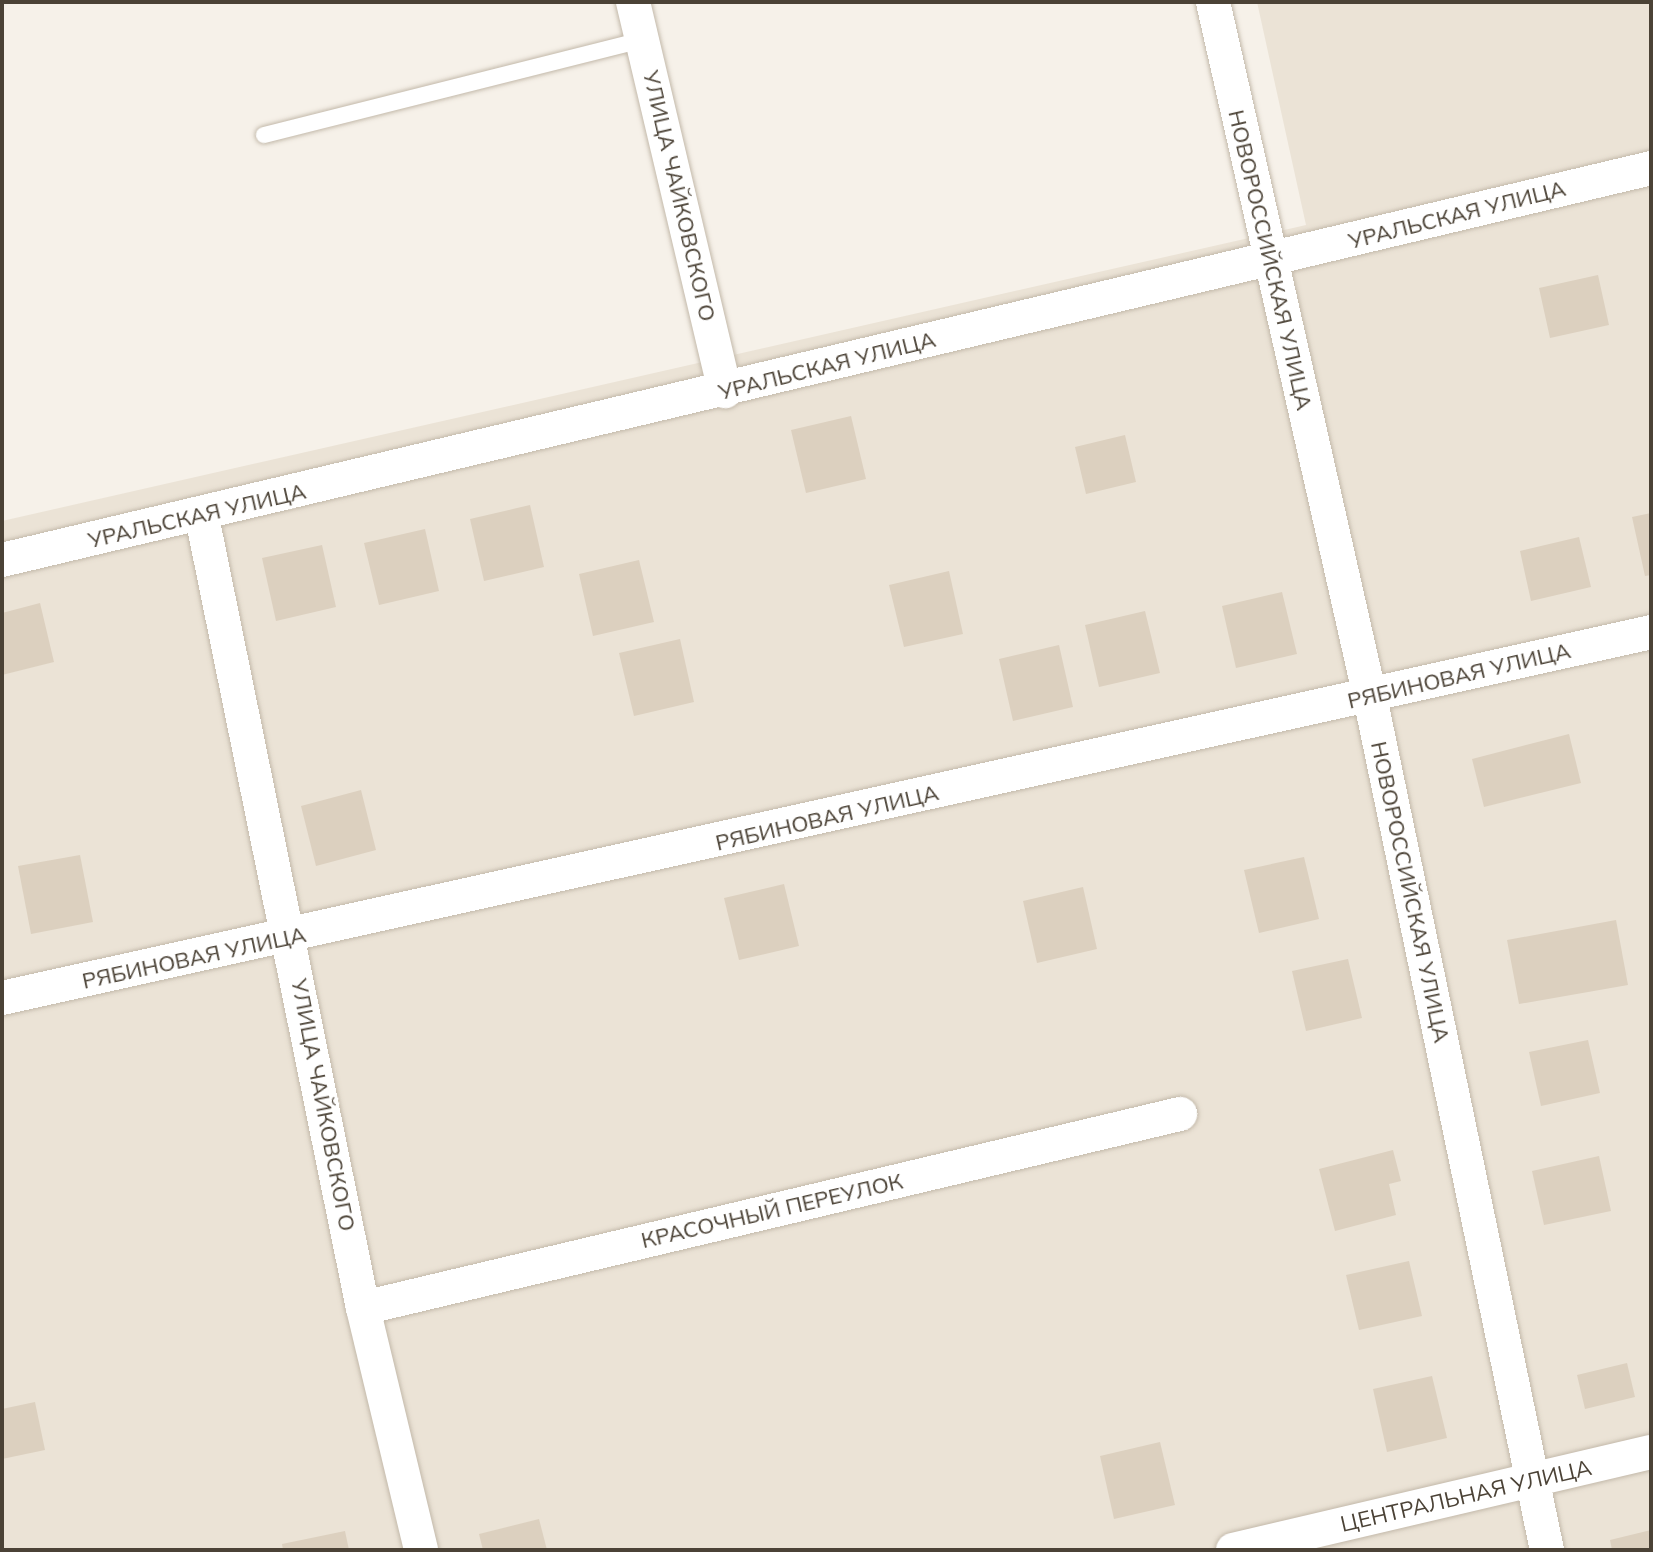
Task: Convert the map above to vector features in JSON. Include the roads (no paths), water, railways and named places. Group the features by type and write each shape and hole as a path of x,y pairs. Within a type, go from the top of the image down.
{"street":[{"name":"УЛИЦА ЧАЙКОВСКОГО","path":"633,2 725,391"},
{"name":"НОВОРОССИЙСКАЯ УЛИЦА","path":"1213,2 1370,697 1547,1550"},
{"name":"УРАЛЬСКАЯ УЛИЦА","path":"2,560 202,517 1651,168"},
{"name":"УЛИЦА ЧАЙКОВСКОГО","path":"202,517 363,1308 421,1550"},
{"name":"РЯБИНОВАЯ УЛИЦА","path":"2,998 289,938 1651,632"},
{"name":"КРАСОЧНЫЙ ПЕРЕУЛОК","path":"363,1308 1180,1114"},
{"name":"ЦЕНТРАЛЬНАЯ УЛИЦА","path":"1233,1550 1651,1452"}],"lane":[{"path":"264,135 642,40"}]}
